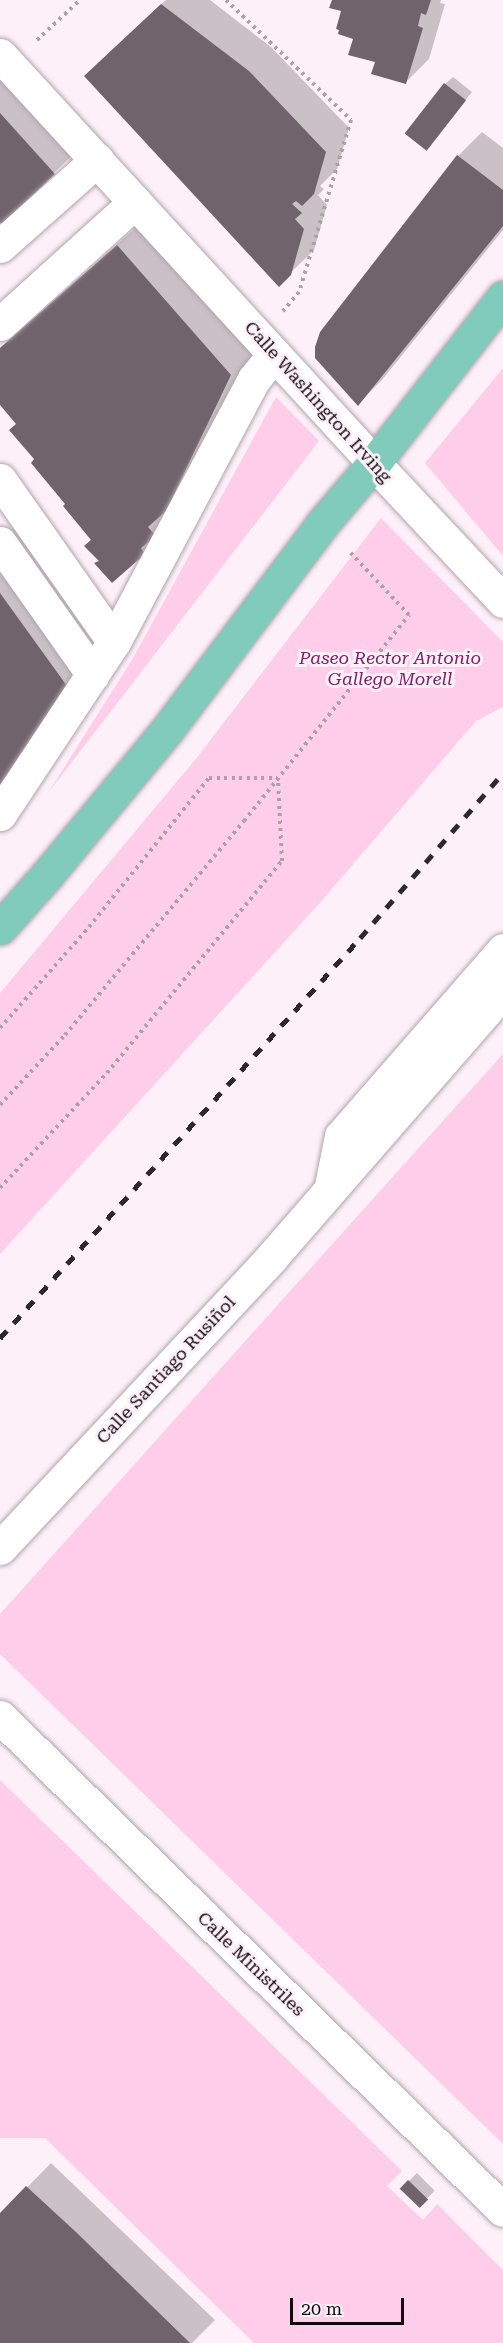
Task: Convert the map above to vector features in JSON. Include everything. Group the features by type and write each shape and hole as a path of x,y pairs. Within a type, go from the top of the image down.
{"main road":[{"path":"0,927 47,875 167,730 322,524 374,463 503,297"}],"street":[{"name":"Calle Washington Irving","path":"0,55 374,463 503,600"},
{"path":"0,246 97,160"},
{"path":"0,324 135,202"},
{"path":"0,814 114,642 254,378 274,354"},
{"path":"0,480 114,642"},
{"path":"0,543 93,675"},
{"path":"330,1191 341,1136 503,950"},
{"name":"Calle Santiago Rusiñol","path":"0,1548 271,1258 503,991"},
{"name":"Calle Ministriles","path":"0,1718 503,2210"}],"path":[{"path":"37,40 80,0"},
{"path":"226,0 351,120 299,292 282,311"},
{"path":"0,1105 65,1035 278,778 409,615 349,551"},
{"path":"0,1028 89,927 209,778 278,778"},
{"path":"0,1188 107,1073 282,861 278,778"}],"green space":[{"path":"503,368 503,556 425,463"},
{"path":"276,397 319,441 48,793 133,658"},
{"name":"Paseo Rector Antonio Gallego Morell","path":"381,518 503,642 503,707 476,721 318,905 0,1254 0,993 195,760"},
{"path":"503,1054 503,2144 0,1654 0,1614"},
{"path":"0,1780 402,2171 387,2186 423,2220 437,2204 503,2270 503,2343 254,2343 45,2138 0,2138"}],"building":[{"path":"332,0 431,0 426,15 421,13 418,26 423,28 406,84 371,74 375,62 348,55 353,39 338,34 339,30 336,29 341,11 329,8"},
{"path":"161,4 249,71 326,152 314,194 302,206 296,201 292,204 302,213 295,219 304,229 291,275 279,287 84,76"},
{"path":"444,83 466,100 427,151 405,133"},
{"path":"0,113 55,174 2,224 0,223"},
{"path":"457,155 503,190 503,226 358,406 315,358 315,347 320,332"},
{"path":"117,245 231,375 166,511 148,527 156,536 141,548 145,554 112,583 94,563 99,561 84,546 91,540 31,463 34,459 9,430 16,424 0,405 0,348"},
{"path":"0,593 67,686 0,785"},
{"path":"408,2180 428,2199 420,2208 400,2189"},
{"path":"26,2186 190,2343 0,2343 0,2213"}],"railway":[{"path":"0,1338 360,938 503,773"}]}
